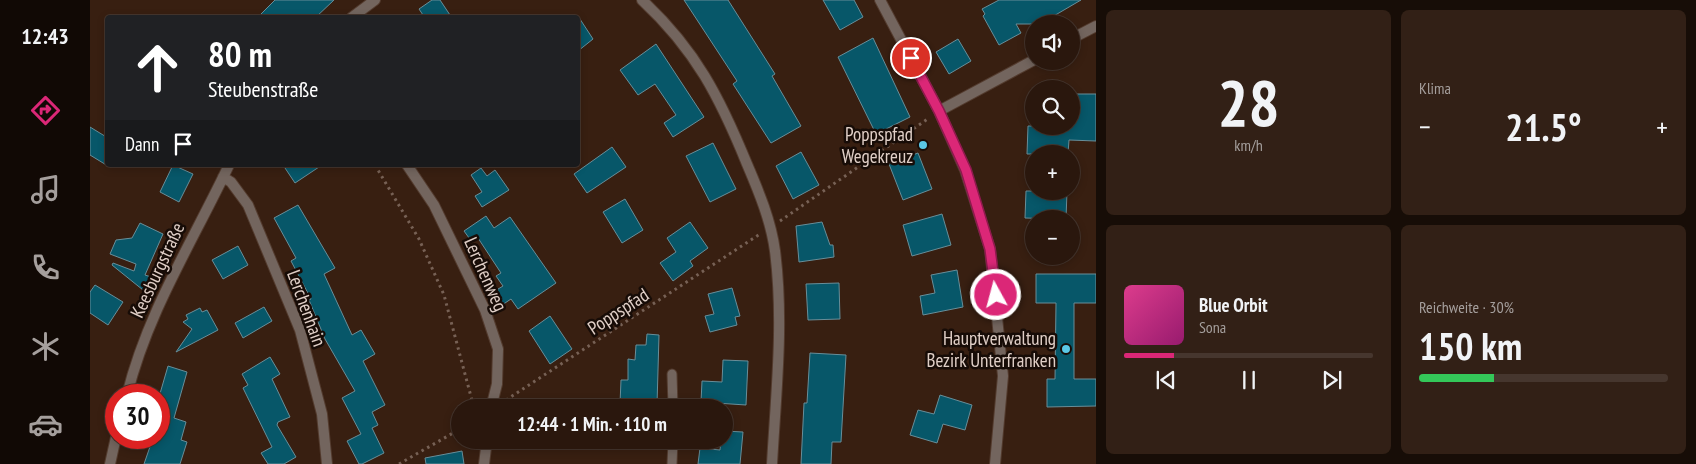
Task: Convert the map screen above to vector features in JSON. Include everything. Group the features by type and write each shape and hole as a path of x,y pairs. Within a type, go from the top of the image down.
{"street":[{"path":"355,15 375,0"},
{"path":"642,0 664,20 706,74 726,114 758,190 770,228 775,250 780,313 772,464"},
{"path":"880,0 939,111 966,170 990,249 1003,376 995,464"},
{"path":"1080,34 1096,26"},
{"path":"939,111 1025,65"},
{"name":"Keesburgstraße","path":"130,384 138,354 157,309 227,167"},
{"name":"Lerchenweg","path":"408,167 434,205 485,310 498,349 497,384 493,399"},
{"name":"Lerchenhain","path":"223,177 231,182 248,205 300,330 322,414 327,464"},
{"path":"110,464 113,449"},
{"path":"484,464 486,449"}],"lane":[{"path":"672,374 673,399"},
{"path":"672,449 672,464"}],"path":[{"path":"770,228 913,127 939,111"},
{"path":"376,167 419,239 444,295 472,399"},
{"name":"Poppspfad","path":"508,399 755,237"},
{"path":"399,464 451,434"}],"building":[{"path":"275,0 334,0 318,15 260,15"},
{"path":"432,0 440,0 450,15 423,15 419,9"},
{"path":"684,0 728,0 775,74 772,76 801,126 771,143 733,84 737,81"},
{"path":"823,0 854,0 863,17 840,30"},
{"path":"999,0 1081,0 1055,15 1025,15 1025,24 1016,24 1021,33 999,45 983,16 985,14 982,9"},
{"path":"580,19 593,39 580,49"},
{"path":"873,38 910,117 876,134 838,57"},
{"path":"958,39 971,61 949,74 936,52"},
{"path":"656,44 704,117 673,137 664,123 676,115 655,84 638,95 620,70"},
{"path":"1080,94 1096,94 1096,141 1069,140 1069,145 1027,145 1028,135 1080,135"},
{"path":"90,127 105,136 105,164 90,155"},
{"path":"713,143 736,189 710,202 686,156"},
{"path":"612,147 626,167 587,193 574,174"},
{"path":"801,152 819,185 793,199 776,166"},
{"path":"918,153 932,189 903,200 889,164"},
{"path":"172,167 177,167 193,174 179,202 160,192"},
{"path":"284,167 319,167 295,183"},
{"path":"481,168 487,176 495,170 509,190 482,207 475,196 482,192 471,175"},
{"path":"625,199 643,230 622,243 603,212"},
{"path":"1026,200 1067,200 1066,210 1025,210"},
{"path":"298,205 335,268 324,274 352,335 361,330 375,354 363,361 385,405 372,412 378,425 372,428 384,453 362,464 359,464 347,441 361,434 342,398 355,391 325,339 309,300 311,299 291,261 296,258 274,218"},
{"path":"942,214 951,245 912,256 903,225"},
{"path":"486,216 494,228 510,217 556,283 518,309 511,299 499,307 490,294 503,286 496,276 501,273 478,238 472,242 464,231"},
{"path":"690,222 708,248 690,261 693,266 673,281 660,263 676,252 667,238"},
{"path":"822,222 830,245 833,245 834,257 799,262 796,226"},
{"path":"140,223 163,234 145,275 151,277 143,290 112,265 113,263 134,271 136,264 110,254 116,240 132,238"},
{"path":"238,246 248,265 223,279 212,260"},
{"path":"957,270 963,307 923,315 920,296 935,293 931,275"},
{"path":"1036,274 1096,274 1096,303 1074,303 1074,379 1096,379 1096,406 1047,407 1047,379 1055,379 1056,303 1036,303"},
{"path":"839,283 840,319 808,320 806,284"},
{"path":"95,285 123,302 108,325 90,313 90,292"},
{"path":"732,288 740,316 735,317 737,325 710,332 705,316 714,314 708,294"},
{"path":"264,307 272,321 243,338 235,323"},
{"path":"200,308 202,312 207,310 218,330 176,352 192,329 183,322 188,319 186,315"},
{"path":"550,316 572,349 550,364 529,331"},
{"path":"647,334 659,335 657,399 620,399 621,380 628,380 628,359 635,360 636,345 646,345"},
{"path":"810,353 846,355 841,442 832,442 831,464 801,464 804,403 807,403"},
{"path":"270,357 280,374 272,379 290,417 278,422 277,425 296,457 284,464 268,464 261,453 272,447 243,388 248,385 242,374"},
{"path":"723,360 748,361 746,405 733,404 733,399 701,399 702,381 722,382"},
{"path":"168,366 187,372 174,418 186,422 181,440 187,442 180,464 144,464 149,449 170,449 170,384 163,384"},
{"path":"940,395 972,405 965,430 943,424 937,443 910,435 918,410 934,414"},
{"path":"733,431 743,432 740,464 698,464 700,449 733,449"},
{"path":"462,451 464,464 426,464 425,458"}],"place":[{"name":"Poppspfad Wegekreuz","path":"923,145"},
{"name":"Hauptverwaltung Bezirk Unterfranken","path":"1066,349"}],"route":[{"path":"911,58 939,111 966,170 990,249 996,295"}]}
